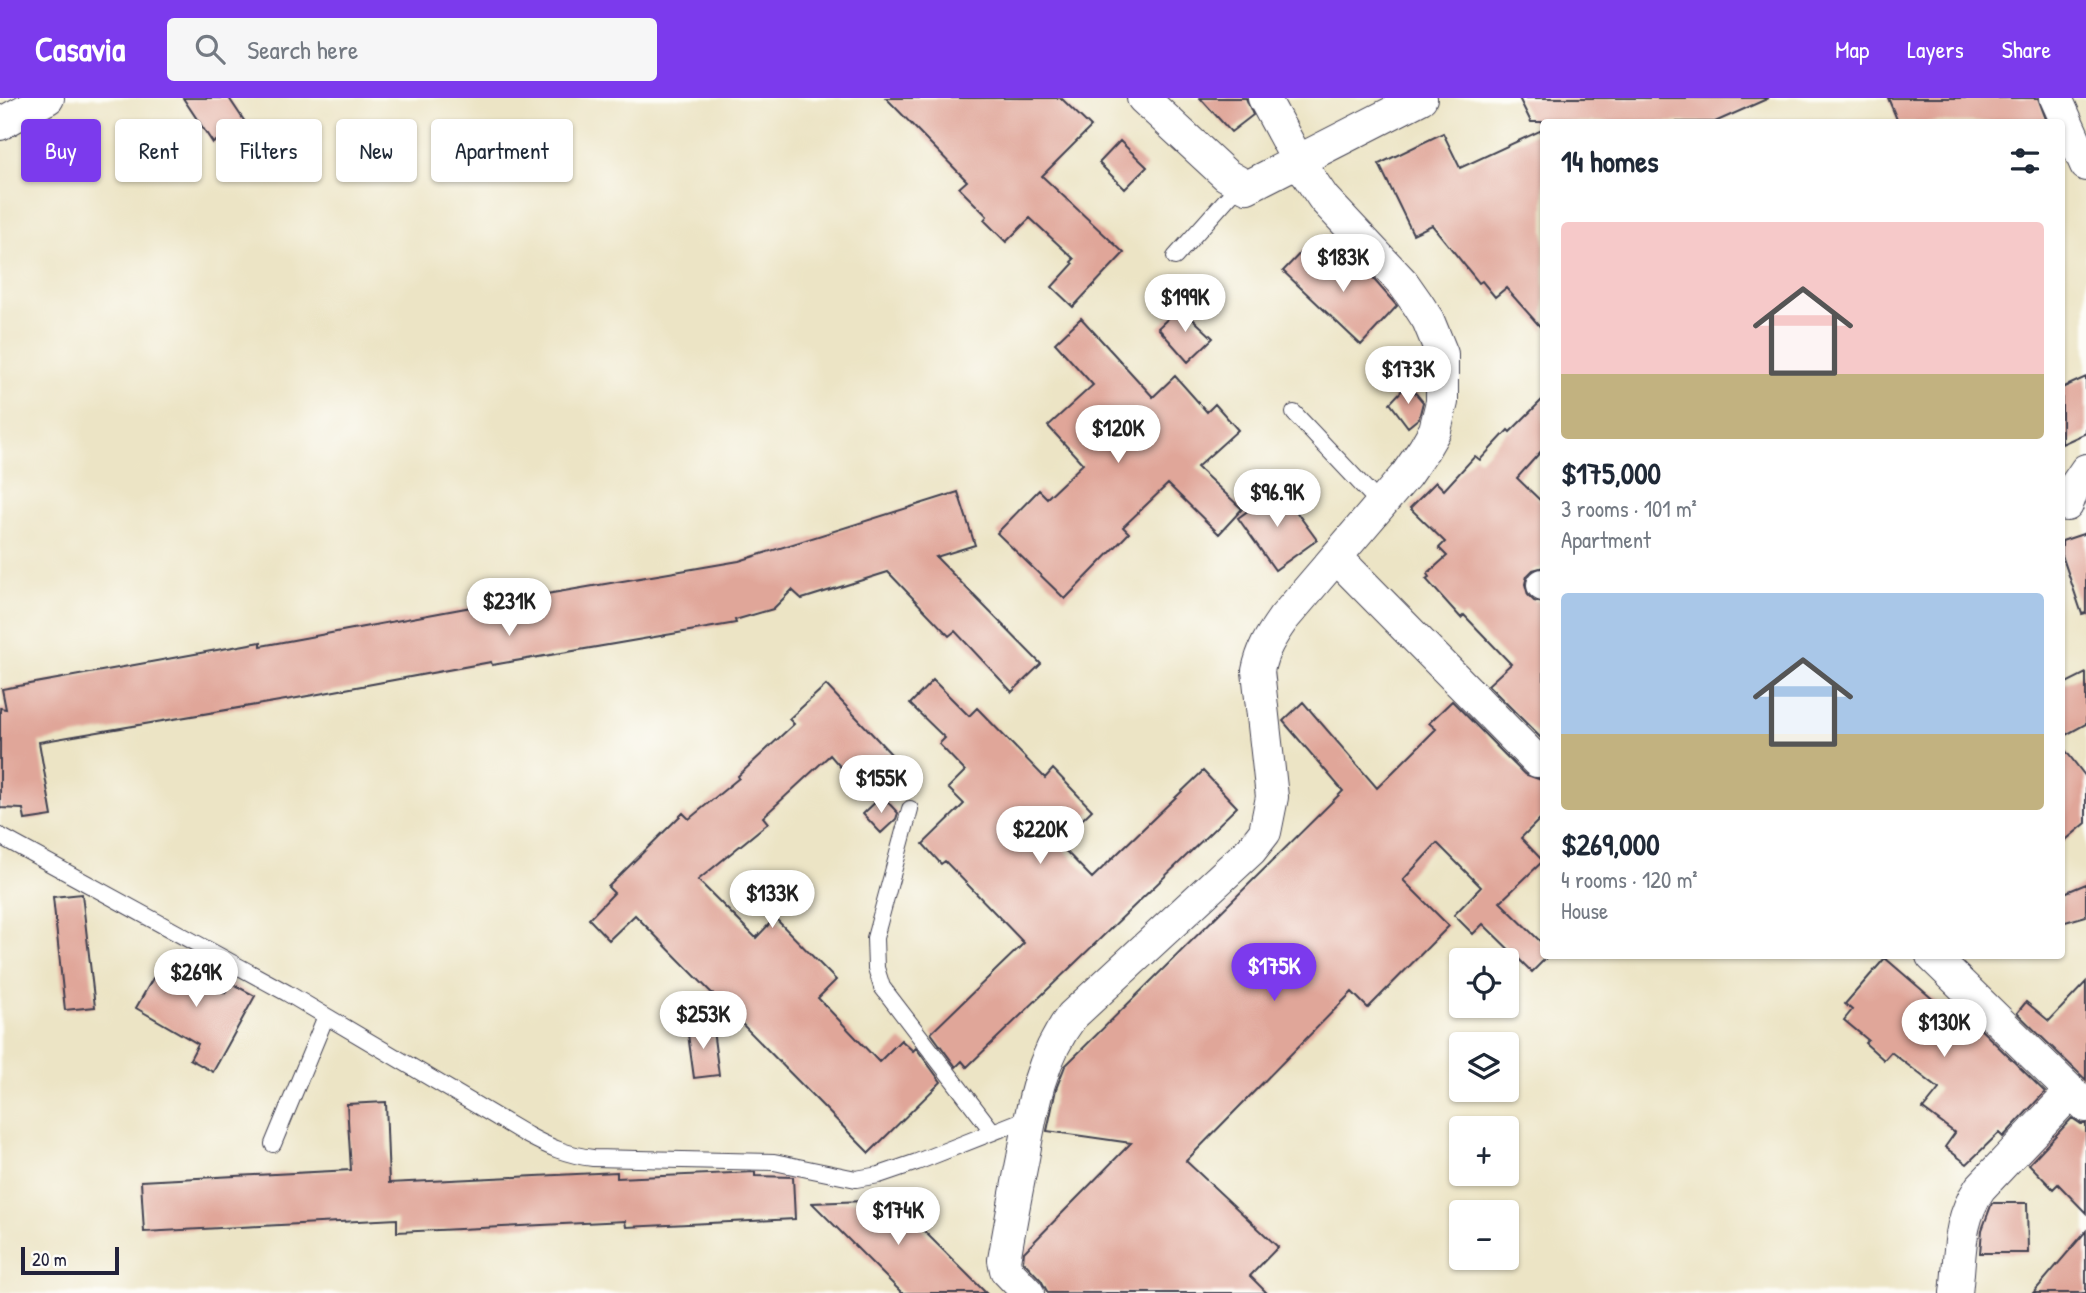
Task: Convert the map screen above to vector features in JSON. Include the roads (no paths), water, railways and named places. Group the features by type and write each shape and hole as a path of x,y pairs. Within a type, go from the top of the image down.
{"street":[{"path":"0,124 48,98"},
{"path":"1143,98 1226,175 1244,185 1298,161 1421,98"},
{"path":"1028,1293 1006,1270 1004,1260 1040,1073 1059,1032 1072,1016 1251,850 1265,832 1272,797 1258,671 1261,655 1283,619 1412,467 1435,430 1442,402 1442,354 1428,320 1403,283 1339,218 1298,161 1264,98"},
{"path":"2067,505 2073,489 2086,470"},
{"path":"1336,556 1537,761"},
{"path":"1935,959 2078,1099 1980,1188 1969,1205 1962,1227 1956,1293"}],"lane":[{"path":"1175,257 1244,185"},
{"path":"1294,413 1381,505"},
{"path":"910,809 875,938 876,968 882,987 993,1132"},
{"path":"0,836 326,1016 527,1135 569,1155 593,1158 774,1162 856,1179 917,1163 1031,1117"},
{"path":"273,1144 326,1016"}]}
